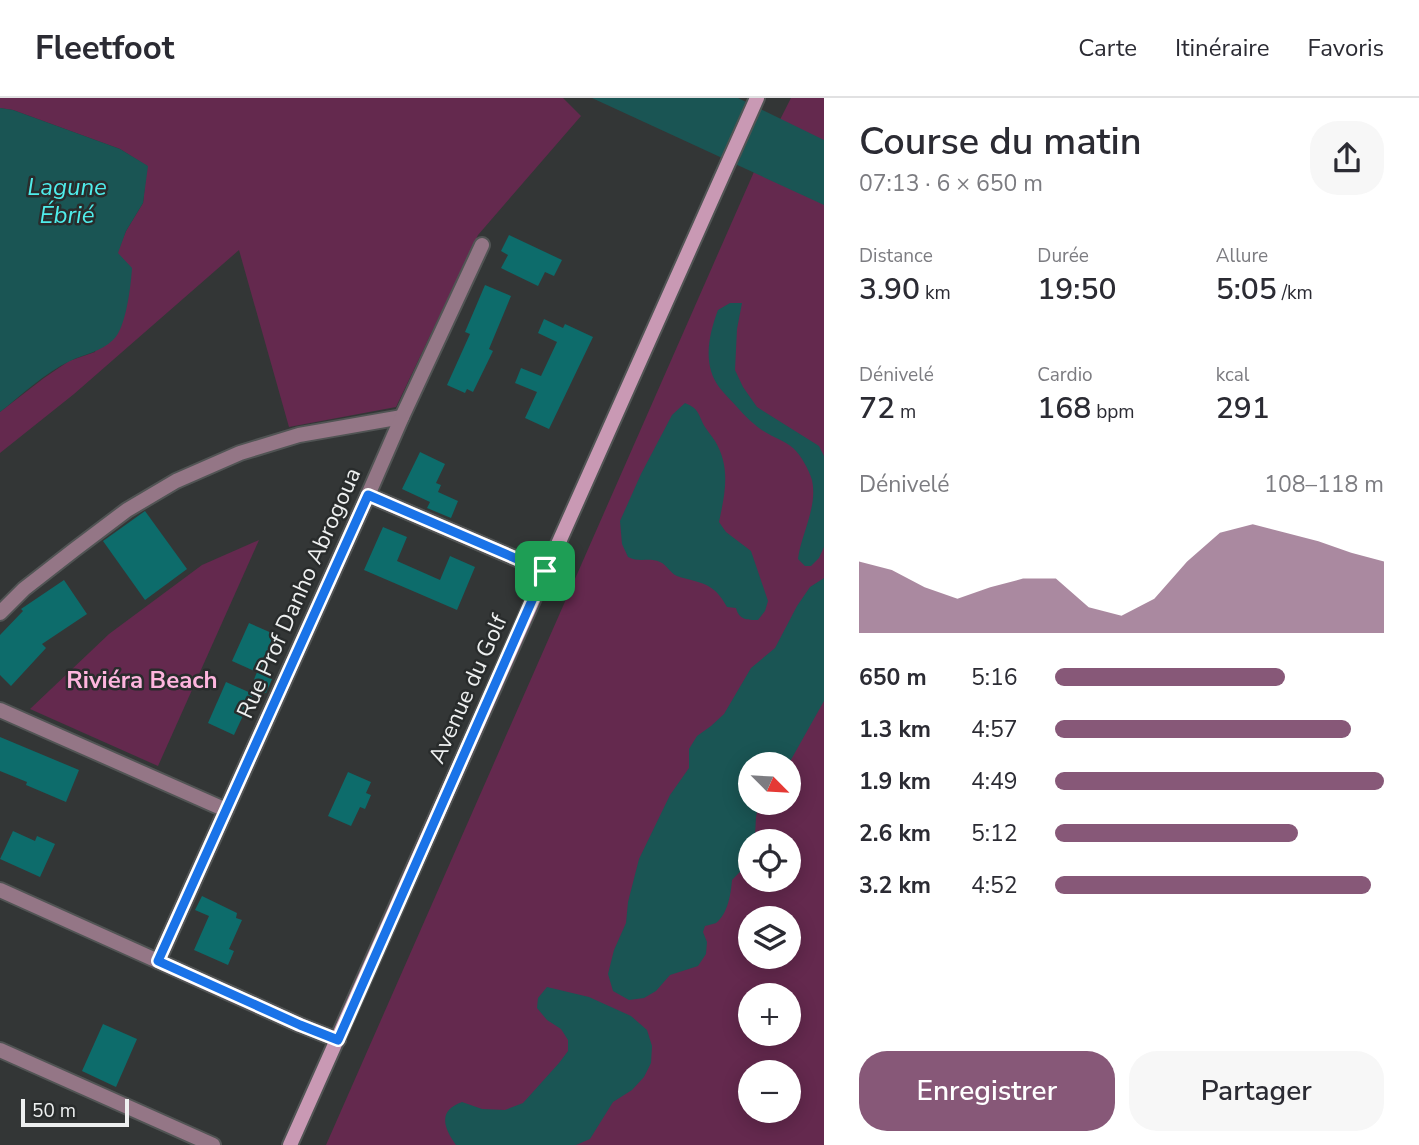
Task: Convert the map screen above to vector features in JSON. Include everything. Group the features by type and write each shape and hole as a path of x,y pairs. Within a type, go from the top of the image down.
{"main road":[{"name":"Avenue du Golf","path":"290,1145 757,98"}],"street":[{"name":"Rue Prof Danho Abrogoua","path":"158,961 482,245"},
{"path":"0,613 24,589 127,510 176,481 240,453 299,435 402,417"},
{"path":"368,495 545,571"},
{"path":"0,710 226,810"},
{"path":"0,890 338,1040"},
{"path":"0,1050 214,1145"}],"shaded area":[{"path":"0,98 563,98 581,116 478,235 396,407 289,427 239,250 74,394 0,453 0,412 69,361 95,352 117,253 126,231 143,203 147,166 120,149 13,110 0,108"},
{"path":"791,98 824,98 824,1145 326,1145 757,165"},
{"path":"259,540 158,766 30,709 109,634 202,565"}],"water":[{"path":"592,98 738,98 824,140 824,205"},
{"name":"Lagune Ébrié","path":"0,108 13,110 120,149 148,166 143,203 126,231 118,253 132,268 127,306 118,334 103,347 51,372 0,412"},
{"path":"730,303 742,303 737,329 735,370 743,387 757,407 819,446 824,456 824,547 811,566 805,566 798,559 813,500 812,480 807,467 793,448 761,430 743,414 719,387 710,369 710,339 715,319 718,310"},
{"path":"685,403 696,410 720,451 725,481 719,522 726,532 751,551 768,601 758,620 741,617 736,608 727,607 717,592 700,582 677,576 660,562 628,557 622,544 620,521 641,474 672,415"},
{"path":"824,578 824,701 795,752 738,752 738,816 757,816 755,829 738,829 738,874 732,880 726,909 716,923 705,926 703,932 707,942 706,954 698,966 670,975 656,991 644,998 629,1000 613,991 608,974 614,950 626,923 628,902 639,859 670,795 689,768 689,749 697,736 724,714 751,668 775,648 810,587"},
{"path":"547,987 589,997 631,1016 647,1030 652,1046 651,1063 644,1077 632,1090 613,1102 590,1139 576,1145 456,1145 446,1126 449,1110 462,1102 482,1109 505,1110 523,1103 568,1051 568,1040 561,1029 547,1020 537,1008 538,998"}],"building":[{"path":"509,235 562,260 554,276 545,272 538,286 501,268 508,255 501,251"},
{"path":"485,285 511,296 489,349 493,351 473,392 467,389 465,393 447,385 470,334 465,332"},
{"path":"544,319 563,328 565,324 593,337 549,429 525,418 537,392 515,383 521,368 541,376 557,342 538,333"},
{"path":"420,452 445,464 436,483 441,485 438,492 458,501 451,518 427,508 430,502 402,489"},
{"path":"145,511 187,569 145,600 103,541"},
{"path":"383,527 407,537 397,561 440,580 450,556 475,567 457,610 364,570"},
{"path":"64,580 87,614 42,644 46,648 11,686 0,675 0,635 23,611 21,609"},
{"path":"249,623 274,634 259,673 232,661"},
{"path":"257,672 272,679 266,693 251,687"},
{"path":"226,682 253,694 234,735 208,723"},
{"path":"0,737 79,770 66,802 0,771"},
{"path":"348,772 371,782 366,793 371,795 365,809 360,807 351,826 328,816"},
{"path":"13,831 35,841 37,836 55,844 40,877 0,859"},
{"path":"202,896 237,913 236,918 242,920 229,949 234,951 228,965 194,950 209,916 195,910"},
{"path":"103,1024 137,1039 116,1087 82,1071"}],"district":[{"name":"Riviéra Beach","path":"142,680"}],"route":[{"path":"368,495 545,571 338,1040 158,961 368,495"}]}
